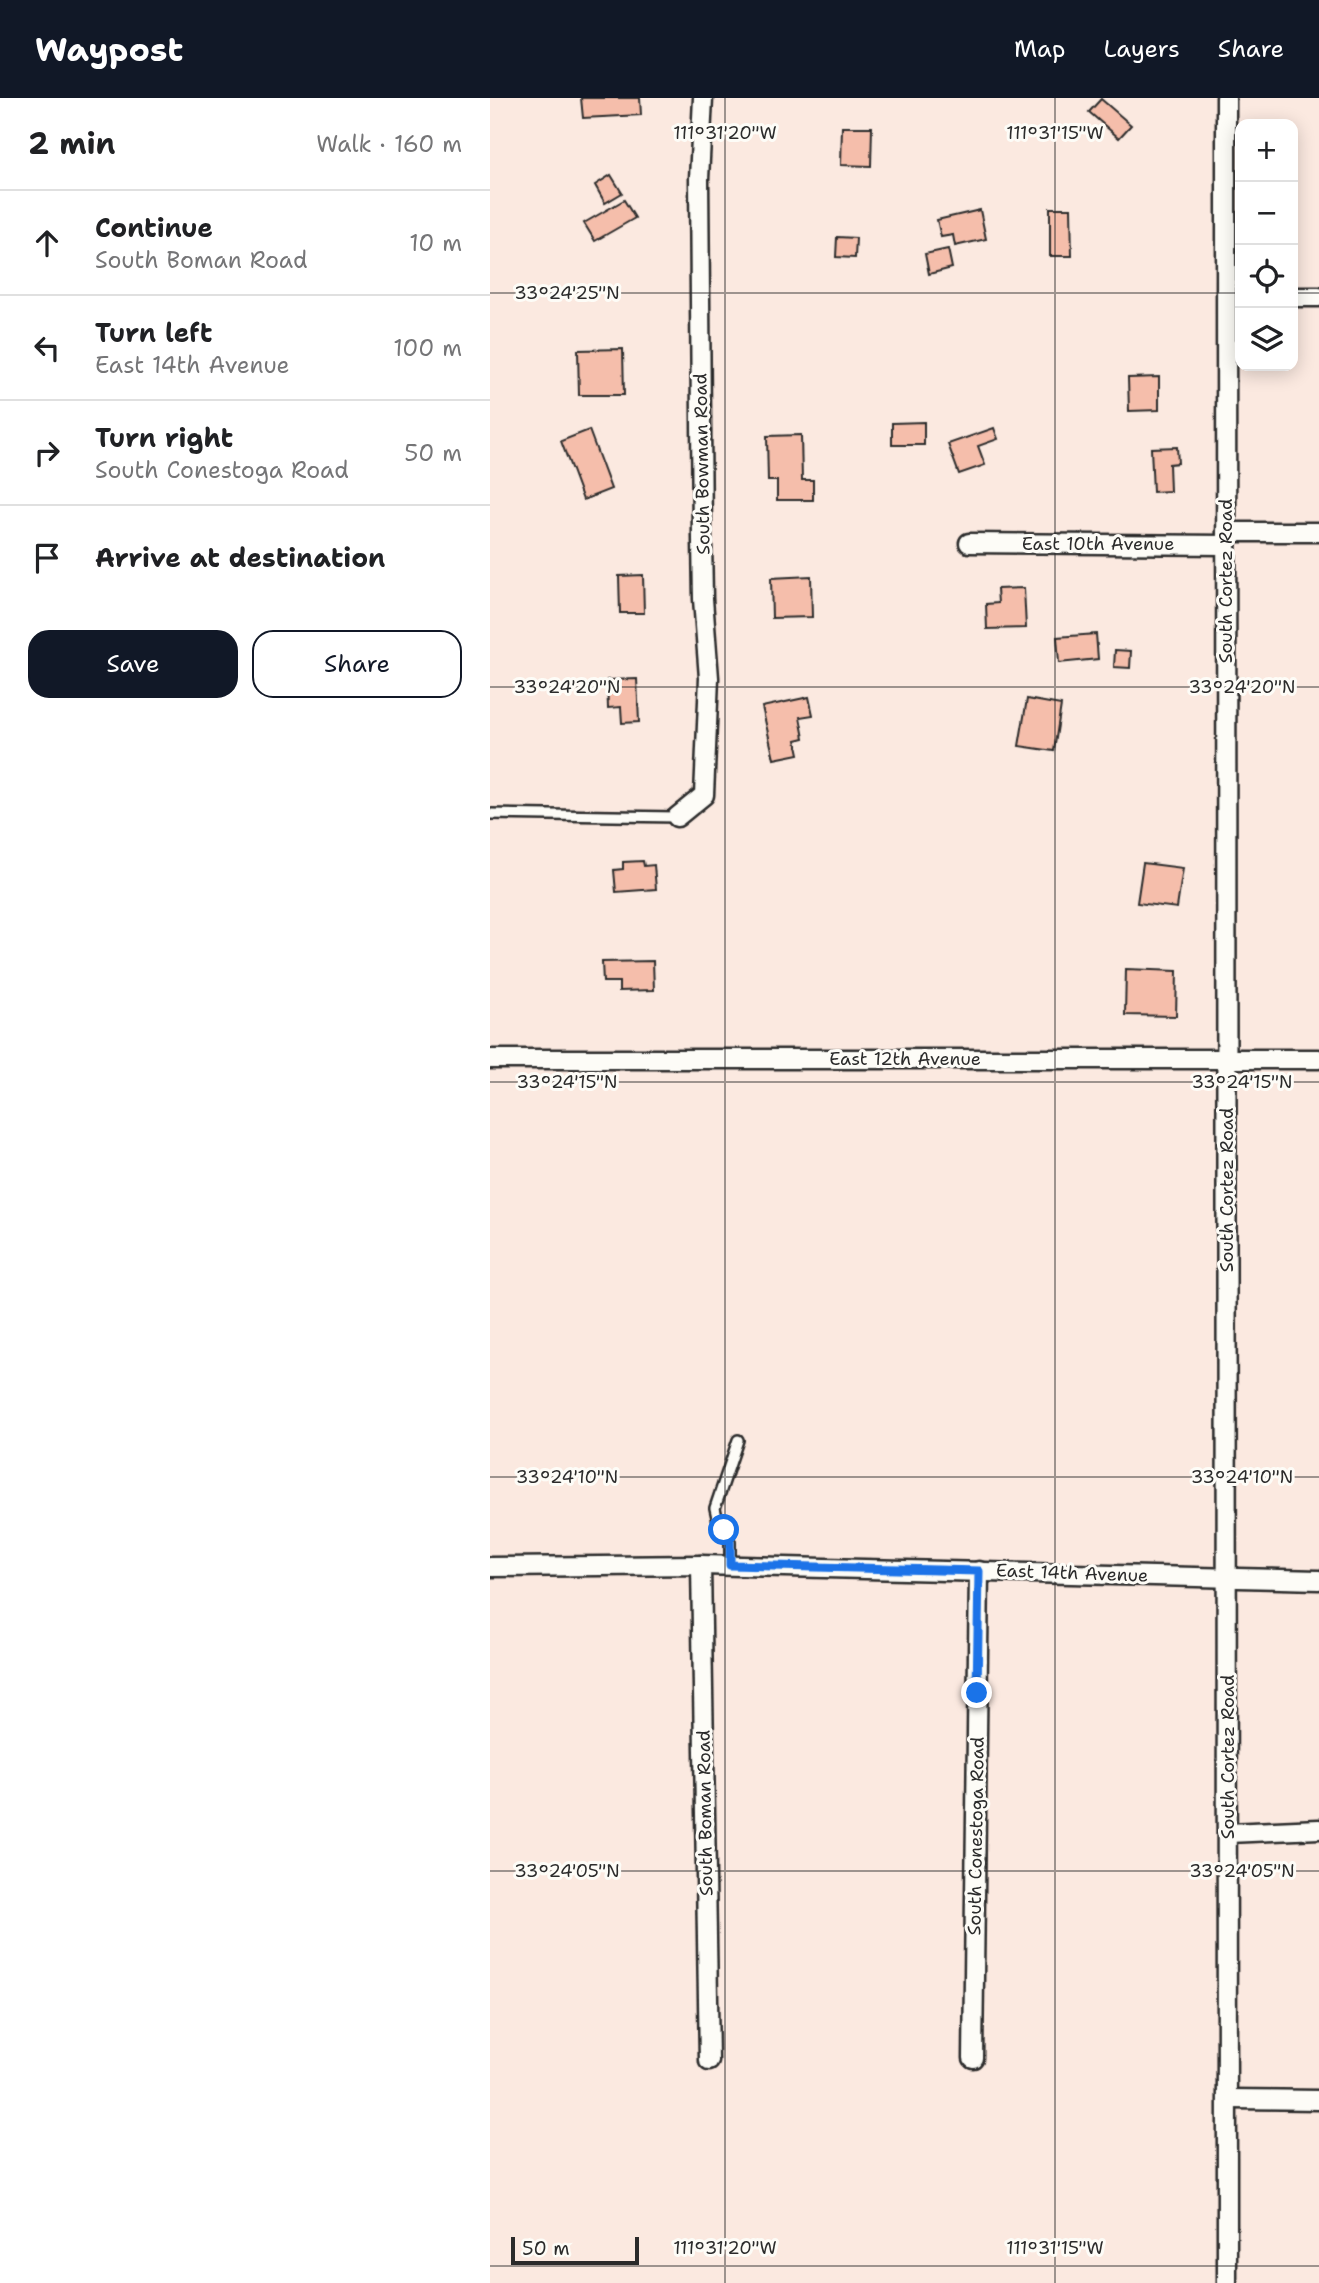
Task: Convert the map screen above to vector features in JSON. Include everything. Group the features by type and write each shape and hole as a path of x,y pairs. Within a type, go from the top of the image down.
{"street":[{"name":"South Bowman Road","path":"677,817 704,795 708,691 703,599 699,219 703,98"},
{"name":"South Cortez Road","path":"1226,98 1233,297 1226,538 1227,2283"},
{"path":"1298,297 1319,297"},
{"name":"East 10th Avenue","path":"969,544 1226,538 1319,532"},
{"name":"East 12th Avenue","path":"490,1059 1319,1059"},
{"name":"South Boman Road","path":"701,1565 709,2061"},
{"name":"East 14th Avenue","path":"490,1567 730,1565 1319,1580"},
{"name":"South Conestoga Road","path":"973,2058 979,1571"},
{"path":"1228,1833 1319,1829"},
{"path":"1228,2099 1319,2100"}],"lane":[{"path":"490,814 677,817"},
{"path":"730,1565 730,1542 715,1508 738,1440"}],"building":[{"path":"581,98 640,98 641,115 583,118"},
{"path":"1101,99 1131,125 1119,138 1089,112"},
{"path":"842,127 872,127 871,166 841,165"},
{"path":"611,175 622,193 605,203 595,185"},
{"path":"624,200 635,218 595,241 584,223"},
{"path":"1050,208 1071,208 1072,256 1050,256"},
{"path":"980,210 986,239 955,246 953,235 941,237 937,220"},
{"path":"837,237 856,238 855,258 836,257"},
{"path":"948,249 952,268 929,274 925,254"},
{"path":"623,349 624,395 579,395 578,350"},
{"path":"1159,377 1159,410 1129,411 1128,378"},
{"path":"924,422 924,445 892,445 892,423"},
{"path":"994,428 998,439 978,446 985,465 959,474 948,444"},
{"path":"589,430 611,489 583,500 561,441"},
{"path":"801,435 802,480 813,480 813,500 777,500 777,481 768,481 767,436"},
{"path":"1177,447 1178,463 1169,464 1170,491 1153,492 1151,448"},
{"path":"643,575 644,613 620,613 619,576"},
{"path":"811,576 812,617 772,618 771,578"},
{"path":"1024,588 1026,628 987,629 986,604 998,603 997,589"},
{"path":"1096,634 1098,659 1059,663 1057,637"},
{"path":"1115,650 1131,651 1130,668 1114,667"},
{"path":"637,679 639,722 622,723 621,707 608,708 607,680"},
{"path":"809,697 813,715 800,717 804,738 796,740 799,754 774,759 762,707"},
{"path":"1027,699 1061,705 1054,751 1019,746"},
{"path":"643,861 644,866 654,865 656,889 616,892 614,870 623,869 623,862"},
{"path":"1143,863 1183,868 1177,908 1137,903"},
{"path":"653,961 654,990 619,991 619,982 603,982 602,962"},
{"path":"1126,969 1177,971 1176,1016 1125,1015"}],"route":[{"path":"724,1530 731,1547 730,1565 979,1571 977,1693"}]}
